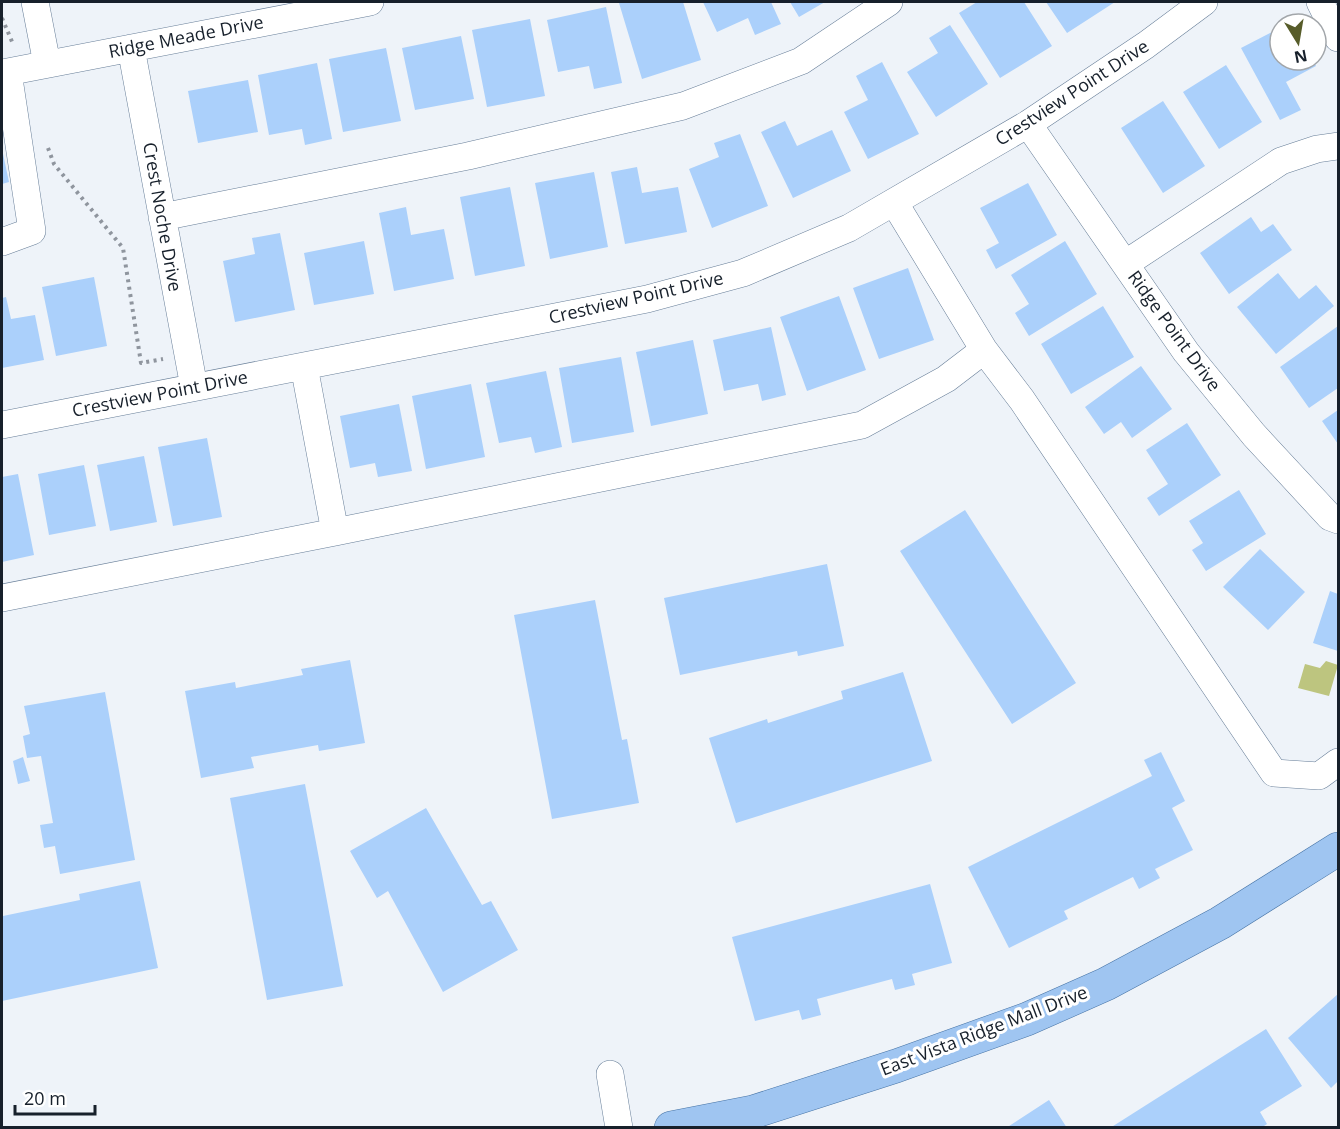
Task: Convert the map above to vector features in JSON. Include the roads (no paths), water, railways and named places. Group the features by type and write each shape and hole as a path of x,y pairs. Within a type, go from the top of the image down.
{"main road":[{"name":"East Vista Ridge Mall Drive","path":"670,1128 753,1112 896,1066 1027,1019 1106,984 1220,923 1338,849"}],"street":[{"path":"2,242 32,231 20,69 35,2"},
{"name":"Ridge Meade Drive","path":"20,69 370,2"},
{"path":"162,217 468,156 683,106 801,61 889,2"},
{"name":"Crestview Point Drive","path":"2,425 647,298 743,273 849,228 1028,124 1146,45 1204,2"},
{"path":"1320,2 1338,38"},
{"name":"Crest Noche Drive","path":"131,48 194,387"},
{"name":"Ridge Point Drive","path":"1028,124 1186,352 1254,435 1330,517 1338,520"},
{"path":"1125,264 1281,161 1317,149 1338,146"},
{"path":"894,202 984,350 1022,400 1274,772 1319,776 1338,762"},
{"path":"2,598 862,425 946,379 984,350"},
{"path":"304,366 335,532"},
{"path":"610,1074 619,1128"}]}
